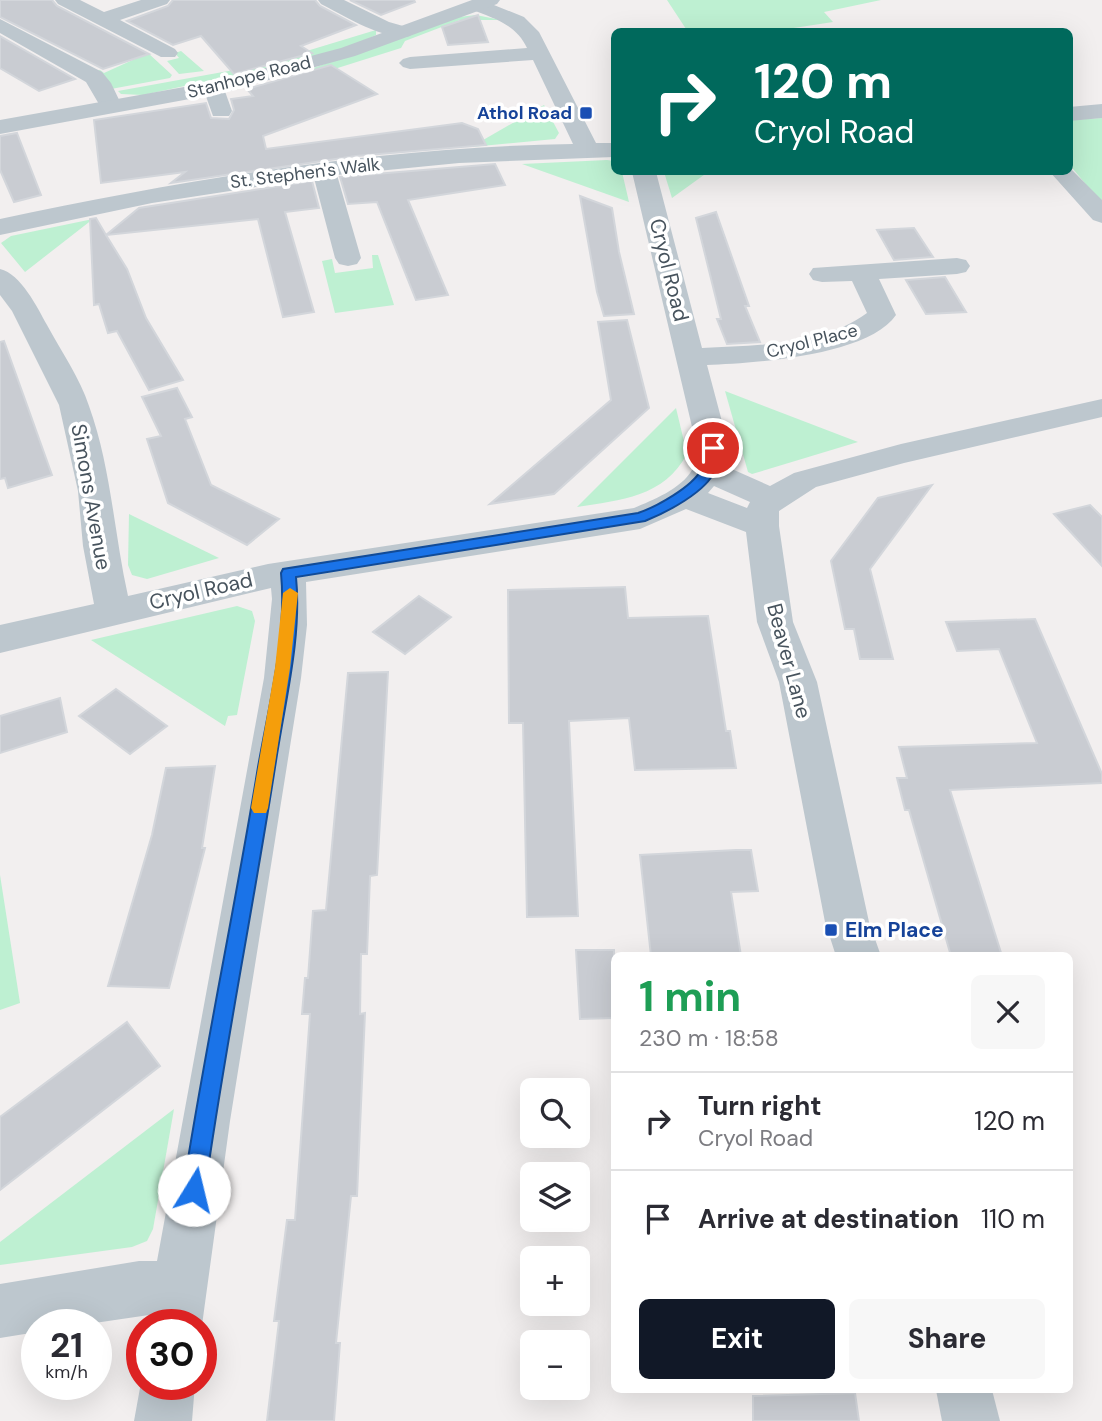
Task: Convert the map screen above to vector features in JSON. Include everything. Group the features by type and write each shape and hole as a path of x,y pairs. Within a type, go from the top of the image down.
{"street":[{"path":"65,0 169,53"},
{"path":"103,19 160,0"},
{"path":"342,2 402,32"},
{"path":"483,2 517,22 532,36 588,150"},
{"name":"Stanhope Road","path":"0,127 214,88 348,52 483,2"},
{"path":"0,25 94,77 100,83 111,106"},
{"path":"410,63 541,53"},
{"path":"214,88 221,111"},
{"path":"1073,114 1102,111"},
{"name":"St. Stephen's Walk","path":"0,228 224,183 324,170 475,154 611,150"},
{"path":"324,170 348,258"},
{"name":"Cryol Road","path":"0,639 288,573 640,517 663,509 683,496 708,471 713,448 645,175"},
{"path":"1065,175 1102,215"},
{"path":"822,274 957,266"},
{"name":"Cryol Place","path":"691,357 760,354 835,338 863,329 882,315 862,272"},
{"name":"Simons Avenue","path":"0,277 12,314 74,405 94,491 100,546 113,612"},
{"path":"767,512 805,480 901,454 1102,408"},
{"path":"708,471 767,512"},
{"path":"683,496 767,512"},
{"name":"Beaver Lane","path":"767,512 775,622 798,682 847,922 858,952"},
{"path":"0,1311 139,1288 177,1306 209,1092 247,890 282,668 291,598 288,573"},
{"path":"965,1393 971,1421"},
{"path":"163,1421 165,1400"}],"green space":[{"path":"667,0 881,0 824,12 833,22 794,28 685,28"},
{"path":"476,15 501,20 460,20 405,41 401,48 306,78 299,73 459,17"},
{"path":"376,30 376,35 342,49 282,65 277,60"},
{"path":"181,51 204,71 179,74 167,61 179,58 175,53"},
{"path":"148,53 172,75 170,78 111,89 95,72 100,70 104,73"},
{"path":"262,65 267,68 143,95 121,94 118,91"},
{"path":"544,105 559,133 555,139 471,147"},
{"path":"1102,118 1102,204 1073,169 1073,120"},
{"path":"611,161 611,175 623,175 629,202 522,164"},
{"path":"665,175 704,175 672,198"},
{"path":"93,219 25,272 1,243 11,236"},
{"path":"372,255 378,255 394,305 335,313 322,261 332,259 335,273 373,268"},
{"path":"725,391 858,442 752,474 748,472"},
{"path":"676,408 687,454 666,479 640,494 577,507"},
{"path":"129,514 219,558 147,579 132,575 128,565"},
{"path":"237,606 252,611 255,621 237,715 228,716 225,726 91,640"},
{"path":"0,875 20,1003 0,1010"},
{"path":"174,1109 153,1229 147,1241 132,1247 0,1265 0,1242"}],"building":[{"path":"0,0 52,0 57,6 149,54 103,69 0,17"},
{"path":"173,0 315,0 320,6 356,25 301,46 312,53 234,74 201,36 173,45 127,21 168,6"},
{"path":"350,0 414,0 415,2 381,15"},
{"path":"478,15 488,42 448,45 442,27"},
{"path":"0,36 75,79 39,91 0,68"},
{"path":"331,65 377,94 263,136 266,149 462,123 478,129 486,145 356,156 171,183 185,172 101,183 94,120 206,103 211,118 229,119 234,110 231,99 253,96 247,89"},
{"path":"17,133 41,195 14,202 0,170 0,136"},
{"path":"495,164 505,185 408,200 448,295 416,300 377,202 348,204 340,177"},
{"path":"312,181 319,208 285,212 314,312 283,317 258,219 106,235 139,208"},
{"path":"580,196 612,208 634,314 604,316 597,292"},
{"path":"716,212 749,306 745,306 760,342 727,344 717,319 721,319 696,218"},
{"path":"96,218 127,269 146,318 183,380 149,390 117,331 108,333 99,304 94,305 90,219"},
{"path":"914,228 933,257 894,260 877,230"},
{"path":"945,277 966,312 926,314 906,280"},
{"path":"627,320 649,408 554,494 490,504 611,400 598,322"},
{"path":"4,341 52,475 8,488 5,478 0,479 0,342"},
{"path":"177,388 192,417 185,419 211,485 279,519 247,545 168,503 147,439 161,436 142,397"},
{"path":"932,485 870,569 893,659 860,659 854,629 845,629 831,561 878,498"},
{"path":"1090,505 1102,517 1102,566 1054,514"},
{"path":"625,587 628,618 708,616 726,731 730,731 736,768 635,770 629,718 569,721 578,916 527,917 523,723 509,723 508,590"},
{"path":"419,596 451,617 405,654 373,632"},
{"path":"1035,619 1102,774 1102,783 950,790 1001,952 950,952 909,810 905,810 897,778 907,778 899,747 1037,743 999,649 957,651 946,622"},
{"path":"388,672 377,875 370,876 367,954 361,954 360,1014 365,1013 357,1196 351,1196 336,1343 340,1343 334,1421 267,1421 279,1321 274,1321 287,1220 295,1220 310,1014 302,1014 305,978 308,978 313,911 326,910 348,673"},
{"path":"116,689 167,726 130,754 79,716"},
{"path":"60,698 67,732 0,753 0,716"},
{"path":"215,766 202,848 205,848 169,988 108,986 152,835 166,768"},
{"path":"751,850 758,891 731,892 740,952 651,952 640,855"},
{"path":"576,950 614,950 611,952 611,1018 580,1019"},
{"path":"127,1022 160,1066 0,1190 0,1117"},
{"path":"855,1393 859,1421 753,1421 753,1396"}],"slow traffic":[{"path":"260,808 282,668 290,593"}],"place":[{"name":"Athol Road","path":"586,113"},
{"name":"Elm Place","path":"831,930"}],"route":[{"path":"194,1190 209,1092 247,890 282,668 291,598 288,573 640,517 663,509 699,481 708,471 713,448"}]}
